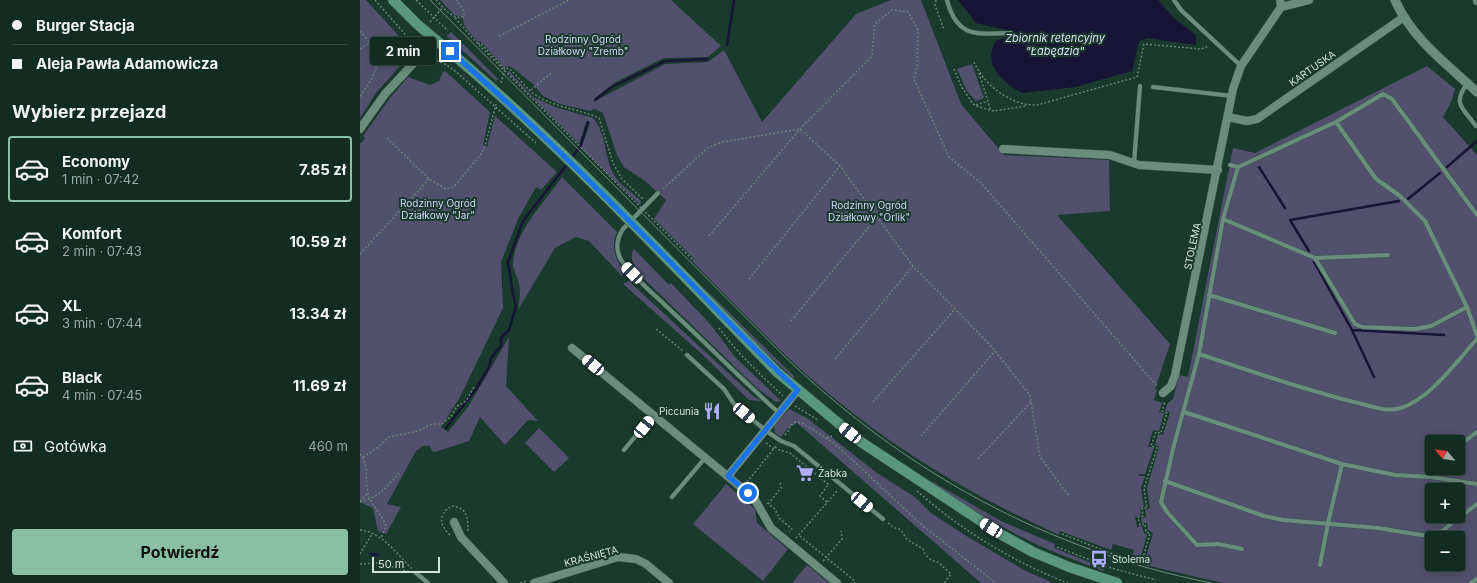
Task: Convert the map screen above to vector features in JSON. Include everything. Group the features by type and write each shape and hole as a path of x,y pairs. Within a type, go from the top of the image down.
{"main road":[{"path":"393,0 506,100 568,159 759,354 798,390 861,442 1002,535 1033,552 1062,564 1118,583"}],"street":[{"name":"STOLEMA","path":"1163,393 1171,386 1176,375 1232,96 1241,66 1280,4 1309,0"},
{"path":"1395,0 1404,17 1426,46 1477,92"},
{"name":"KARTUSKA","path":"1228,117 1247,121 1258,119 1404,17"},
{"path":"360,129 385,94 436,39"},
{"path":"1003,149 1110,155 1134,163 1218,170"},
{"path":"572,348 757,501 771,528 837,583"},
{"path":"728,476 798,390"},
{"path":"454,522 460,537 504,583"},
{"name":"KRAŚNIĘTA","path":"534,583 618,557 636,559 646,564 669,583"}],"lane":[{"path":"947,0 956,22 965,30 976,34 1011,34"},
{"path":"1174,0 1181,10 1241,66"},
{"path":"1467,83 1460,94 1460,103 1476,126"},
{"path":"1134,163 1140,86"},
{"path":"1153,87 1232,96"},
{"path":"1230,165 1238,167 1336,122 1383,94 1392,99 1477,215"},
{"path":"1336,122 1376,179 1400,196 1425,221 1467,307 1477,336"},
{"path":"1238,167 1223,219 1199,354 1165,481 1161,502 1167,512 1197,545 1218,544 1242,549"},
{"path":"658,193 619,236 616,247 620,257 625,265 649,289 779,413"},
{"path":"1223,219 1315,258 1388,255"},
{"path":"1315,258 1355,324 1362,327 1415,329 1431,326 1467,307"},
{"path":"1209,295 1335,333"},
{"path":"1199,354 1313,392 1388,410 1401,408 1418,400 1431,390 1477,339"},
{"path":"687,355 724,389 734,404 765,430 781,441 794,446 883,519"},
{"path":"1184,412 1342,464 1396,475 1431,477 1477,484"},
{"path":"624,450 653,415"},
{"path":"1465,441 1477,432"},
{"path":"672,497 705,458"},
{"path":"1320,565 1342,464"},
{"path":"1165,481 1264,516 1283,520 1378,528 1421,535 1433,535 1449,526 1477,504"},
{"path":"416,573 428,583"},
{"path":"1471,583 1477,579"}],"path":[{"path":"375,0 419,49"},
{"path":"416,0 448,32"},
{"path":"436,0 454,17 478,45 693,260"},
{"path":"454,17 460,18 464,15 456,0"},
{"path":"498,36 569,0"},
{"path":"936,0 935,6 944,30"},
{"path":"428,24 443,7"},
{"path":"709,236 800,129 872,56 876,24 892,10 908,12 918,30 917,67 914,78 949,157 981,183 1156,386"},
{"path":"360,32 370,43 376,45 377,50 376,72 360,97"},
{"path":"412,42 416,38"},
{"path":"360,49 370,43"},
{"path":"478,45 480,43 505,69 508,68 517,75 536,96 559,107 585,111 599,118 613,163 622,179 647,204"},
{"path":"954,69 962,86 975,106 991,111 1044,103 1137,77 1144,44 1201,49 1216,43"},
{"path":"377,50 387,55 414,55"},
{"path":"427,57 454,70 540,146"},
{"path":"974,62 991,111"},
{"path":"501,85 505,69"},
{"path":"530,90 551,73"},
{"path":"978,73 1002,95 1011,101 1028,105"},
{"path":"387,138 429,179 446,189 454,187 481,154 485,146 497,100"},
{"path":"975,106 988,101"},
{"path":"800,129 840,166 913,266 995,351 1030,395 1040,457 1069,496"},
{"path":"658,193 709,147 722,142 800,129"},
{"path":"749,279 840,166"},
{"path":"360,254 429,179"},
{"path":"791,321 877,216"},
{"path":"835,359 913,266"},
{"path":"873,402 955,309"},
{"path":"656,329 687,355"},
{"path":"921,436 995,351"},
{"path":"363,457 376,449 389,438 418,431 432,424 442,424 452,415 457,406 466,401 474,387"},
{"path":"978,459 1031,402"},
{"path":"1062,534 1115,556 1142,562 1150,533 1146,532 1145,524 1140,525 1138,517 1143,516 1142,508 1147,508 1144,488 1157,448 1151,446 1156,432 1161,433 1167,413 1162,411 1164,405"},
{"path":"789,430 792,423 802,423 827,438 905,507 923,526 996,583"},
{"path":"827,438 832,436"},
{"path":"766,443 779,450 790,453 829,485 820,496 828,502"},
{"path":"746,482 775,448"},
{"path":"360,454 363,457 370,499 383,518 386,526 381,538"},
{"path":"360,502 370,499 383,492 400,472"},
{"path":"768,504 781,488 780,481"},
{"path":"797,539 842,485"},
{"path":"360,502 368,493"},
{"path":"883,519 904,534 905,537 915,546 923,549 924,553 935,562 938,562 951,574 944,583"},
{"path":"360,530 381,538 416,573"},
{"path":"818,567 842,538 841,531"},
{"path":"360,554 372,534"},
{"path":"800,536 855,581 854,583"},
{"path":"1057,547 1112,567 1156,580"},
{"path":"360,564 377,563 416,573"},
{"path":"1110,573 1112,567"}],"green space":[{"path":"360,0 366,0 398,35 403,48 409,53 407,58 376,93 360,118"},
{"name":"Rodzinny Ogród Działkowy \"Orlik\"","path":"440,0 671,0 721,46 708,57 664,58 614,83 594,99 597,100 665,64 708,62 724,50 762,122 856,14 891,0 921,0 961,104 1004,155 1109,160 1110,211 1057,215 1170,344 1155,389 1157,390 1154,400 1162,403 1159,412 1164,413 1159,431 1153,430 1148,446 1154,448 1145,474 1139,474 1139,476 1145,476 1141,488 1144,507 1140,508 1141,515 1135,517 1137,527 1142,526 1144,533 1147,534 1140,560 1132,558 1134,550 1113,544 1111,550 1060,531 1059,535 968,489 911,455 883,436 829,394 811,379 759,329 692,261 694,259 654,219 666,200 645,181 624,167 617,155 603,113 595,109 590,111 560,104 543,96 533,84 513,68 509,66 504,67 465,27 462,17 454,15"},
{"path":"451,32 498,79 496,81 447,36"},
{"path":"972,64 984,98 976,101 967,91 957,69"},
{"path":"1427,66 1455,89 1452,100 1443,117 1477,155 1477,583 1223,583 1119,559 1120,557 1144,564 1153,533 1148,530 1147,523 1142,523 1141,518 1146,517 1145,510 1150,508 1147,488 1159,447 1155,445 1158,434 1163,435 1170,412 1165,411 1167,404 1173,399 1179,375 1188,377 1233,148 1255,153"},
{"name":"Rodzinny Ogród Działkowy \"Jar\"","path":"445,71 490,112 483,145 487,147 495,116 557,172 541,190 536,187 518,219 501,262 503,308 460,397 441,427 448,432 468,407 509,337 506,386 538,421 528,420 505,445 480,417 469,441 435,452 432,451 430,446 423,446 416,451 387,504 401,507 386,534 378,531 373,508 360,502 360,144 365,138 363,136 390,98 408,77 430,85 439,81 443,72"},
{"path":"509,71 533,97 558,108 593,118 601,132 609,165 622,185 641,201 640,205 581,148 590,123 586,122 579,144 507,72"},
{"path":"562,177 617,232 614,242 616,257 625,271 622,276 589,241 576,237 555,248 518,310 520,288 513,265 515,253 524,230 531,218"},
{"path":"634,249 669,285 671,283 711,325 734,356 781,401 776,402 757,388 643,278 632,260 632,253"},
{"path":"632,279 632,284 753,396 762,401 749,400 703,355 623,284"},
{"path":"697,281 795,377 793,378 757,345"},
{"path":"789,409 807,418 877,473 915,497 931,513 1024,570 1053,583 981,583 797,423 788,428 781,437 775,433 774,426"},
{"path":"539,428 569,458 554,472 525,443"},
{"path":"931,481 1001,521 1055,544 1054,548 1104,568 1103,571 1023,538 960,502 930,483"},
{"path":"726,484 755,509 757,523 788,549 763,581 693,524"},
{"path":"807,565 829,583 792,583"}],"water":[{"name":"Zbiornik retencyjny \"Łabędzia\"","path":"958,0 1158,0 1175,19 1196,35 1196,45 1148,38 1139,41 1132,71 1075,87 1022,93 1010,86 999,76 992,64 991,54 995,41 1011,36 1011,31 976,23"}],"waterway":[{"path":"727,45 734,0"},
{"path":"595,100 612,87 665,61 708,59"},
{"path":"571,159 581,145 588,122"},
{"path":"1447,167 1477,141"},
{"path":"446,428 476,389 489,367 491,358 501,346 501,338 509,330 516,306 508,262 523,221 568,163"},
{"path":"1259,167 1285,208"},
{"path":"1408,199 1440,173"},
{"path":"1309,251 1290,220 1399,201"},
{"path":"1314,262 1352,330 1374,377"},
{"path":"1352,330 1444,335"},
{"path":"371,554 378,555"}],"tram line":[{"path":"430,0 782,354 828,396 877,434 927,469 980,500 1035,527 1091,550 1150,568 1211,583"}],"place":[{"name":"Piccunia","path":"712,411"},
{"name":"Żabka","path":"805,473"},
{"name":"Stolema","path":"1099,559"}],"route":[{"path":"450,51 506,100 574,164 759,354 798,390 728,476 748,493"}],"park label":[{"name":"Rodzinny Ogród Działkowy \"Zremb\"","path":"583,44"}]}
